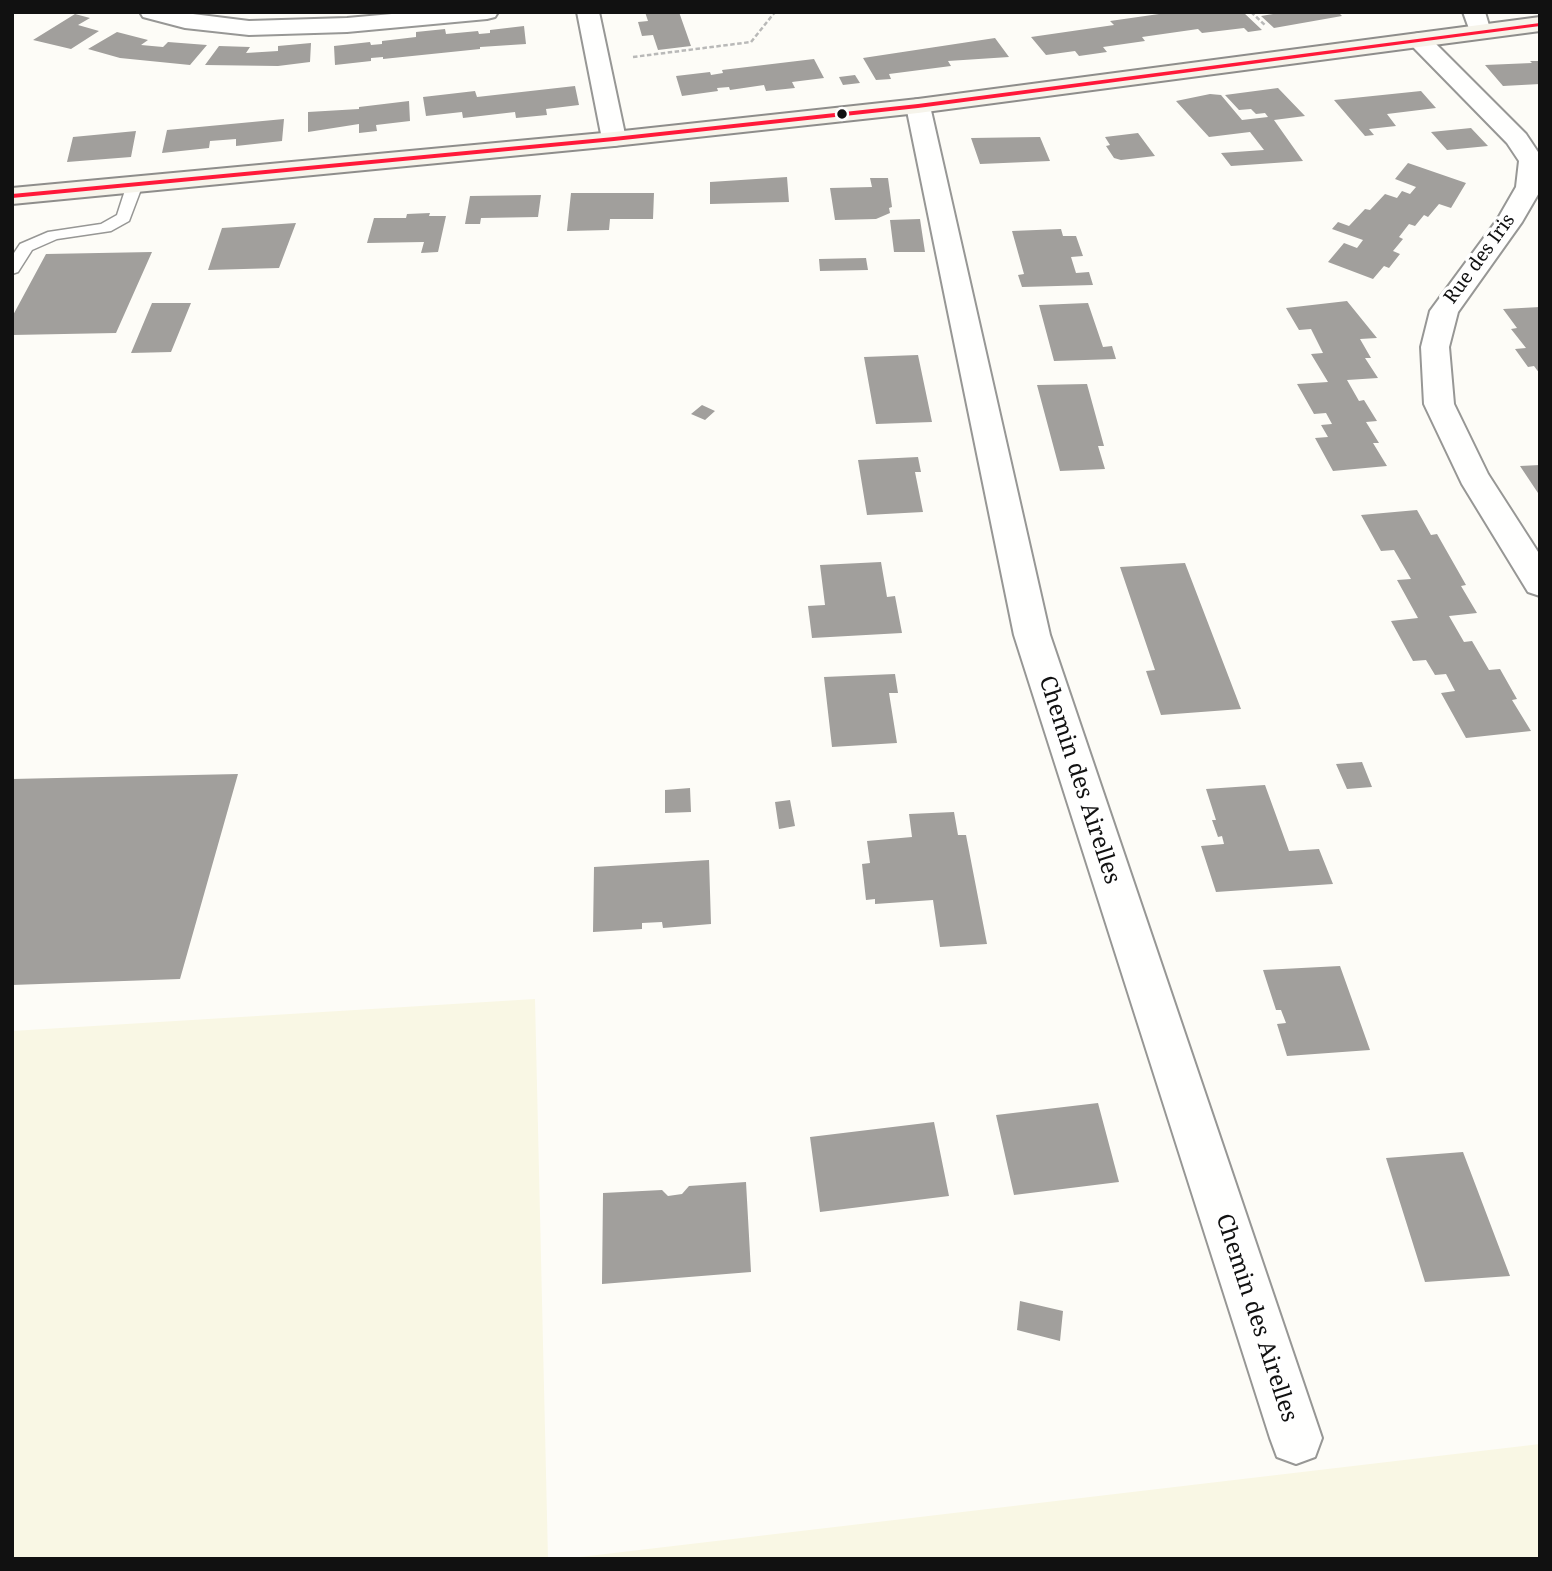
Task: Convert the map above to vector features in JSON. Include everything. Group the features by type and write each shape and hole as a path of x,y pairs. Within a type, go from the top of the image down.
{"street":[{"path":"151,12 216,26 260,28 347,25 487,12"},
{"path":"588,12 614,138"},
{"path":"12,196 918,106 1419,40 1477,22 1540,24"},
{"name":"Rue des Iris","path":"1419,40 1517,139 1531,162 1529,187 1509,222 1444,311 1435,347 1438,404 1473,476 1537,575"},
{"name":"Chemin des Airelles","path":"918,106 1032,635 1296,1438"}],"lane":[{"path":"12,269 26,247 54,235 105,228 124,218 135,184"}],"path":[{"path":"598,61 751,42 775,12"}],"shaded area":[{"path":"535,999 548,1559 12,1559 12,1031"},
{"path":"1540,1444 1540,1559 563,1559"}],"building":[{"path":"645,12 679,12 691,46 658,50 653,35 642,36 638,22 648,21"},
{"path":"1173,12 1243,12 1262,30 1248,32 1244,28 1202,33 1198,29 1142,37 1145,41 1103,47 1107,52 1079,56 1075,51 1046,55 1031,37 1114,25 1110,21"},
{"path":"1271,12 1338,12 1342,16 1274,28 1261,16 1273,14"},
{"path":"75,14 90,18 78,25 99,31 71,49 33,40"},
{"path":"524,26 526,44 371,58 371,61 335,65 334,46 370,42 371,45 382,44 382,41 416,37 416,32 445,29 446,34 478,31 479,34"},
{"path":"117,32 148,40 141,45 163,47 168,42 207,45 190,65 120,58 88,49"},
{"path":"995,38 1009,57 948,61 951,66 889,74 891,79 876,80 863,58"},
{"path":"311,43 310,62 278,66 205,65 219,46 250,47 246,53 278,51 278,46"},
{"path":"814,59 824,78 792,82 795,88 766,91 764,85 730,90 729,87 682,96 676,76 710,72 711,75 723,73 722,70"},
{"path":"1530,61 1540,61 1540,84 1503,86 1485,65 1532,63"},
{"path":"855,75 860,83 843,85 839,77"},
{"path":"575,86 579,105 546,109 547,115 516,118 515,112 463,118 462,112 426,116 423,97 475,91 477,97"},
{"path":"1278,88 1305,116 1274,120 1303,161 1231,166 1221,153 1264,150 1250,132 1209,137 1176,101 1210,94 1221,95 1242,120 1268,117 1265,113 1256,114 1251,109 1239,110 1225,95"},
{"path":"1421,91 1436,108 1387,114 1396,126 1369,129 1374,135 1365,136 1334,100"},
{"path":"409,101 410,121 376,125 377,131 359,133 359,124 308,132 308,112 359,109"},
{"path":"284,119 282,141 236,146 236,139 210,141 209,148 162,153 167,130"},
{"path":"1471,128 1488,146 1447,150 1431,132"},
{"path":"136,131 131,157 67,162 73,137"},
{"path":"1138,133 1155,156 1121,160 1114,158 1106,146 1110,145 1105,137"},
{"path":"1040,137 1050,161 980,164 971,138"},
{"path":"1408,163 1466,183 1451,208 1439,204 1428,217 1424,215 1415,226 1409,224 1399,237 1403,239 1393,251 1400,254 1389,268 1384,266 1373,279 1328,262 1344,243 1357,248 1363,240 1332,229 1338,222 1349,226 1385,194 1397,198 1402,191 1410,194 1416,187 1395,179"},
{"path":"787,177 789,202 710,204 710,182"},
{"path":"870,178 888,178 892,207 889,208 890,213 876,219 835,220 830,188 872,187"},
{"path":"571,193 654,193 653,219 610,219 609,230 567,231"},
{"path":"541,195 538,217 481,218 480,224 465,224 470,196"},
{"path":"430,213 429,216 446,216 438,252 421,253 424,242 367,243 374,218 406,218 407,214"},
{"path":"920,219 925,252 894,252 890,220"},
{"path":"296,223 279,268 208,270 222,228"},
{"path":"1061,229 1063,236 1076,236 1083,256 1071,257 1076,273 1089,272 1093,285 1022,287 1018,275 1024,274 1012,231"},
{"path":"152,252 116,333 12,335 12,317 46,254"},
{"path":"866,258 868,270 820,271 819,259"},
{"path":"1347,301 1377,338 1360,339 1371,358 1365,358 1378,378 1347,380 1359,401 1364,400 1377,421 1366,422 1379,443 1373,443 1387,466 1333,471 1315,438 1328,437 1321,425 1332,424 1326,413 1314,414 1297,384 1328,382 1311,354 1323,353 1311,329 1299,330 1286,308"},
{"path":"152,303 191,303 171,352 131,353"},
{"path":"1088,303 1103,347 1112,346 1116,359 1054,361 1039,305"},
{"path":"1540,307 1540,374 1534,366 1528,367 1515,349 1526,348 1511,329 1517,328 1503,309"},
{"path":"918,355 932,422 876,424 864,357"},
{"path":"1087,384 1104,446 1098,446 1105,469 1060,471 1037,385"},
{"path":"702,405 715,411 705,420 691,414"},
{"path":"918,457 921,472 915,472 923,512 867,515 858,460"},
{"path":"1540,465 1540,496 1520,466"},
{"path":"1417,510 1431,535 1437,534 1466,585 1461,586 1477,613 1449,616 1464,642 1472,641 1489,670 1500,669 1517,699 1512,700 1531,731 1466,738 1441,693 1455,691 1446,674 1435,675 1426,660 1413,661 1391,621 1418,618 1397,580 1411,579 1394,550 1381,551 1361,515"},
{"path":"881,562 887,597 895,596 902,633 812,638 808,606 825,605 820,565"},
{"path":"1185,563 1241,709 1161,715 1146,671 1155,670 1120,567"},
{"path":"895,674 898,693 889,693 897,743 832,747 824,677"},
{"path":"1362,762 1372,787 1347,789 1336,764"},
{"path":"238,774 180,979 12,985 12,779"},
{"path":"1265,785 1289,851 1319,849 1333,884 1216,892 1201,846 1224,844 1222,836 1218,837 1212,820 1216,820 1206,789"},
{"path":"690,788 691,812 665,813 665,790"},
{"path":"790,800 795,826 779,829 775,802"},
{"path":"954,812 958,835 966,835 987,944 940,947 933,900 875,904 875,899 866,900 862,864 870,863 867,841 912,837 909,814"},
{"path":"709,860 711,924 663,928 662,922 642,923 642,929 593,932 594,867"},
{"path":"1340,966 1370,1050 1287,1056 1277,1024 1286,1023 1281,1010 1276,1010 1263,970"},
{"path":"1098,1103 1119,1182 1014,1195 996,1115"},
{"path":"934,1122 949,1196 820,1212 810,1137"},
{"path":"1463,1152 1510,1276 1425,1282 1386,1158"},
{"path":"746,1182 751,1272 602,1284 603,1193 662,1190 668,1196 682,1194 689,1186"},
{"path":"1020,1301 1063,1311 1060,1341 1017,1330"}],"transit line":[{"path":"12,196 614,139 918,106 1540,24"}]}
